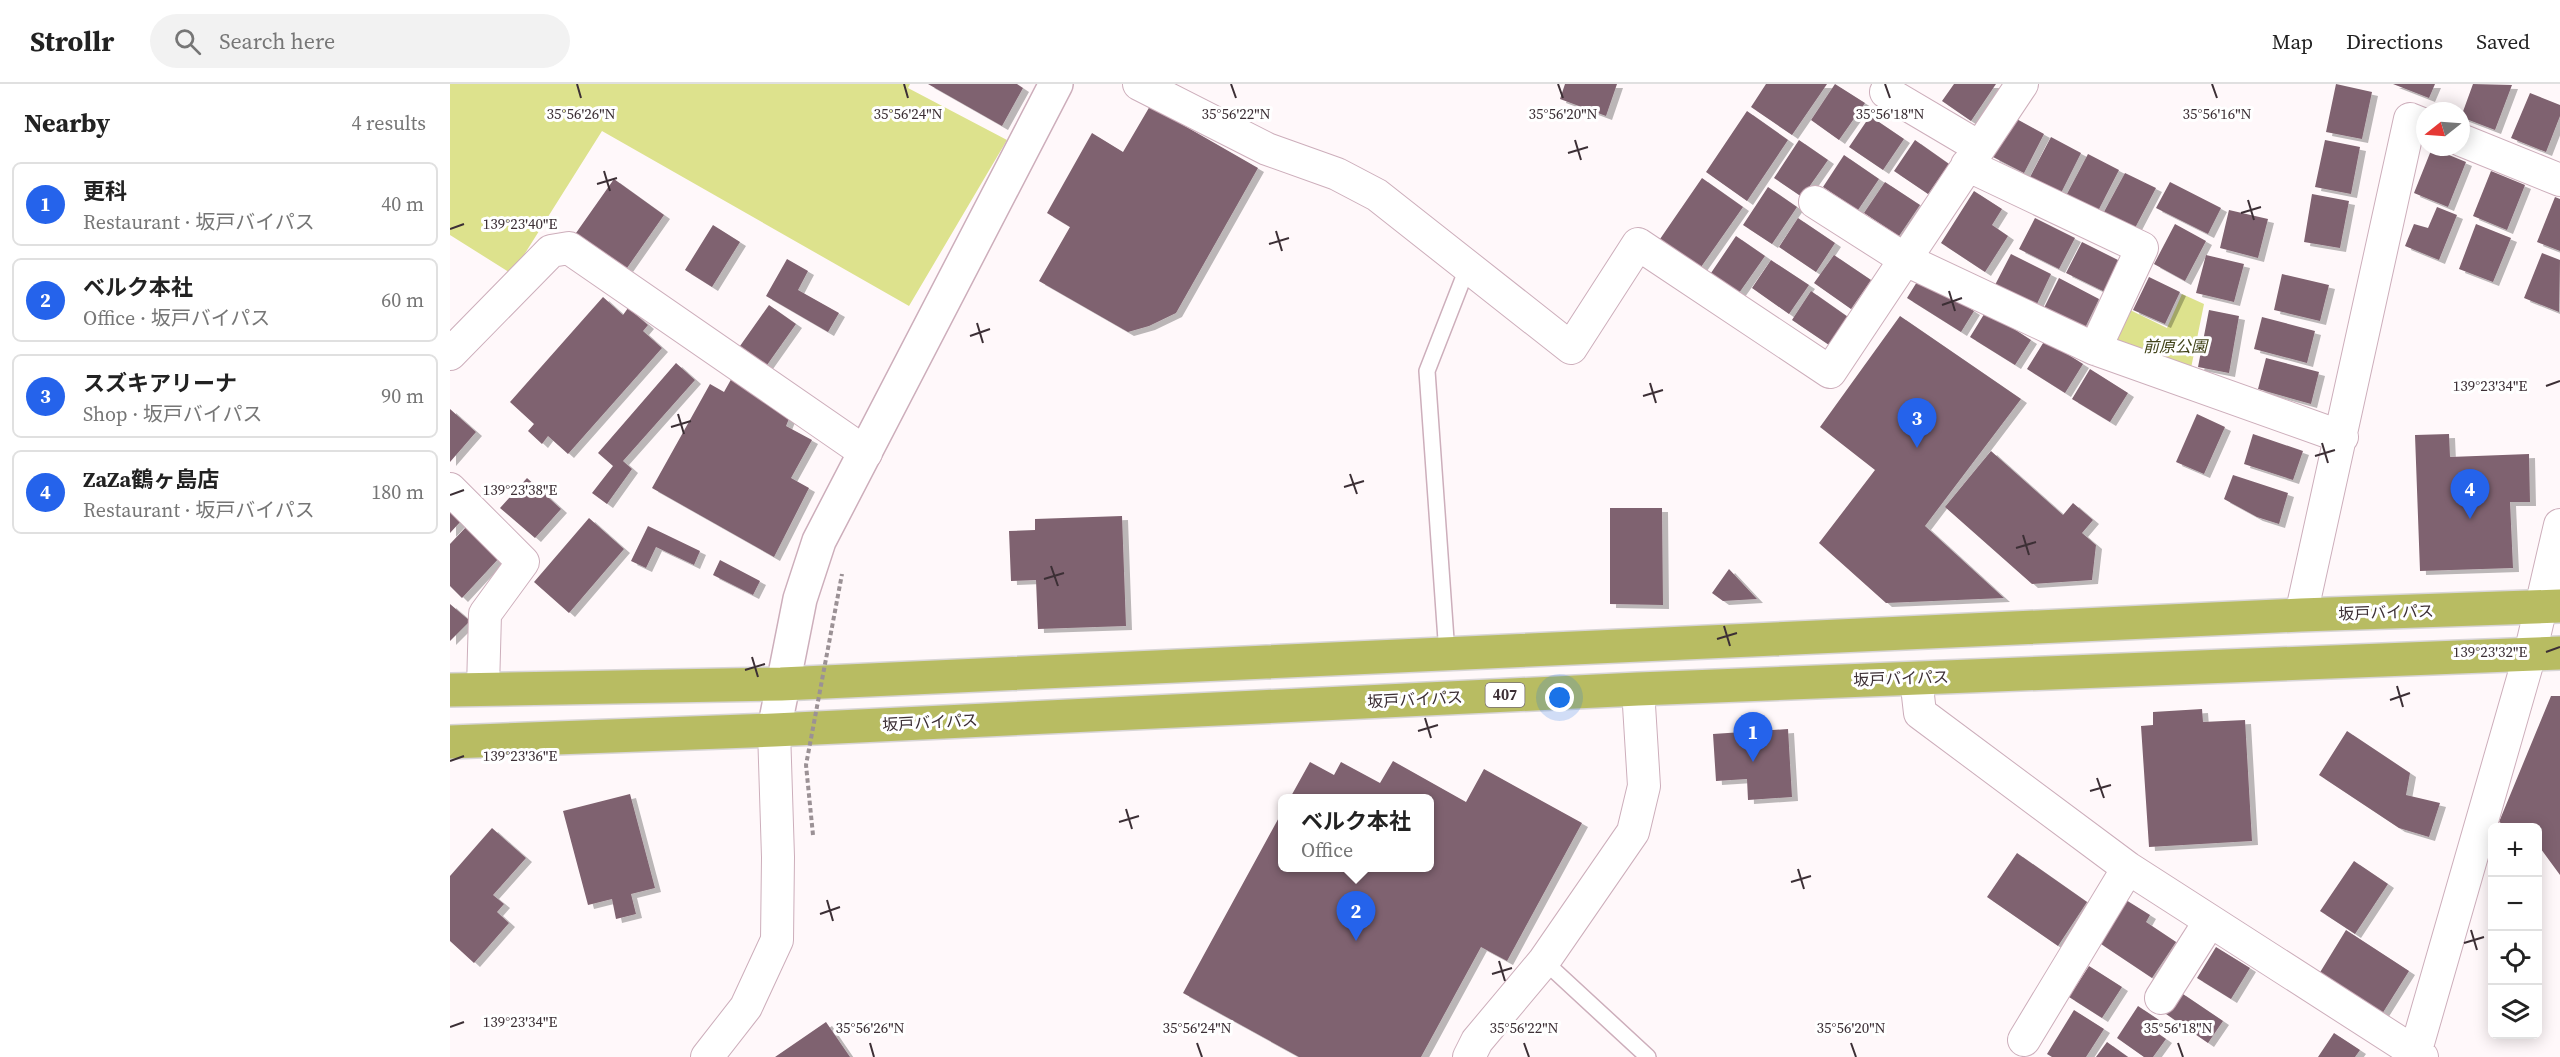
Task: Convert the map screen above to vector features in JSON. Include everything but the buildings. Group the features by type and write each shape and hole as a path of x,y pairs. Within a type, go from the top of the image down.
{"highway":[{"name":"坂戸バイパス","path":"450,690 782,684 2301,615 2550,607"},
{"name":"坂戸バイパス","path":"450,742 774,730 1638,688 2545,653"}],"street":[{"path":"707,1057 746,1007 777,940 778,857 774,730 800,599 819,541 1056,84"},
{"path":"1139,84 1267,149 1337,174 1377,195 1570,348 1638,244 1830,372 2022,84"},
{"path":"1886,92 1973,156 2142,248 2095,349"},
{"path":"2301,615 2342,437 2410,119 2416,121"},
{"path":"2470,144 2560,180"},
{"path":"1815,202 1906,260 2095,349 2342,437"},
{"path":"450,354 551,251 569,248 866,453"},
{"path":"450,489 523,562 485,614 483,688"},
{"path":"1916,678 1920,712 2128,868 2417,1056 2545,653 2560,525"},
{"path":"1469,1057 1478,1041 1544,961 1633,832 1644,786 1638,688"},
{"path":"2024,1040 2128,868"},
{"path":"2161,998 2210,921"}],"lane":[{"path":"1447,654 1427,371 1468,266"},
{"path":"1544,961 1648,1057"}],"path":[{"path":"813,835 806,765 842,574"}],"green space":[{"path":"450,84 910,84 908,88 1007,140 909,306 602,131 512,274 450,235"},
{"name":"前原公園","path":"2182,294 2204,304 2190,373 2120,346 2116,334 2128,309 2167,328"}],"place":[{"name":"スズキアリーナ","path":"1917,448"},
{"name":"ZaZa鶴ヶ島店","path":"2470,519"},
{"name":"更科","path":"1753,762"},
{"name":"ベルク本社","path":"1356,941"}]}
